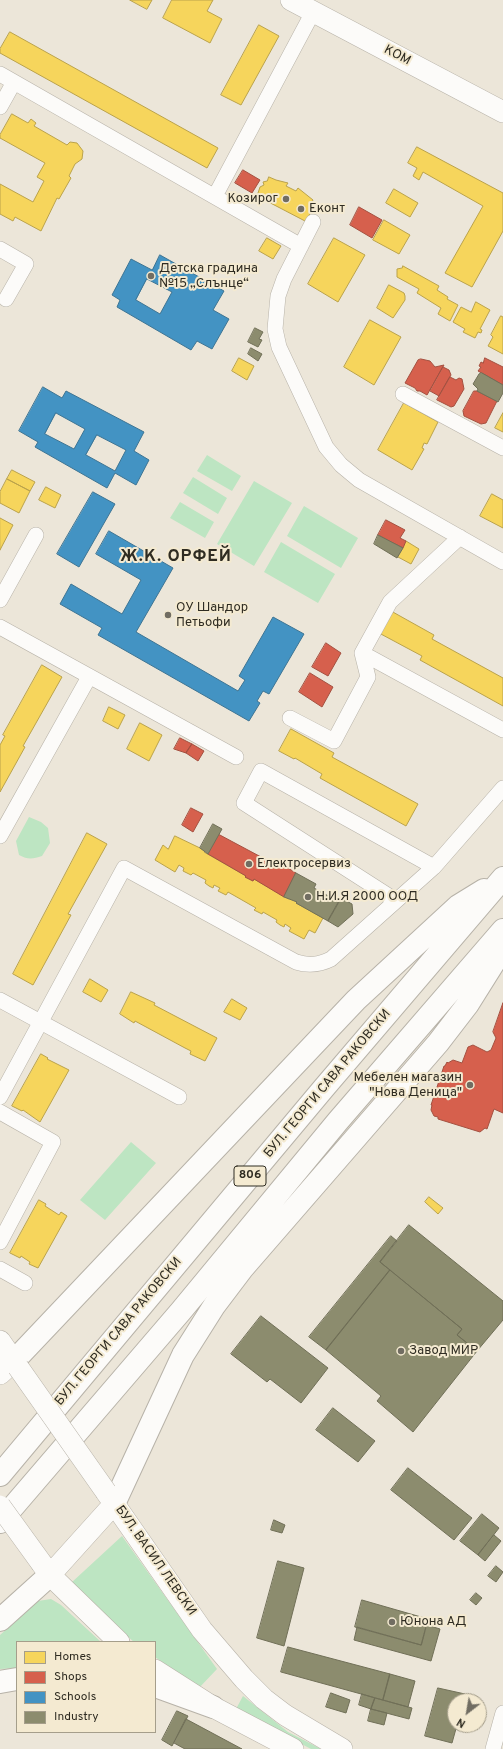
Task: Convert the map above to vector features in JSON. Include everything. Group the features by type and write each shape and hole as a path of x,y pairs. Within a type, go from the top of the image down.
{"main road":[{"name":"КОМ","path":"291,0 503,112"},
{"path":"10,1367 356,1000 458,906 502,879"},
{"name":"БУЛ. ГЕОРГИ САВА РАКОВСКИ","path":"0,1475 323,1089 502,879"},
{"name":"806","path":"0,1522 181,1311 338,1121 503,930"},
{"path":"0,1620 110,1498 156,1412 183,1355 214,1306 237,1275 438,1043 468,1004 503,948"},
{"name":"БУЛ. ВАСИЛ ЛЕВСКИ","path":"0,1342 10,1367 110,1498 202,1630 244,1679 264,1699 285,1715 342,1749"},
{"path":"0,1506 46,1570 118,1641"},
{"path":"156,1671 212,1707 293,1749"},
{"path":"0,1682 16,1679"},
{"path":"156,1686 212,1707"}],"street":[{"path":"215,196 313,12"},
{"path":"0,74 301,246"},
{"path":"0,107 14,82"},
{"path":"313,222 284,279 278,296 275,328 279,347 326,447 340,465 359,480 503,562"},
{"path":"0,249 26,264 6,299"},
{"path":"403,394 503,448"},
{"path":"0,600 36,535"},
{"path":"290,718 334,741 368,677 362,653 390,602 460,537"},
{"path":"0,627 236,758"},
{"path":"362,653 503,730"},
{"path":"0,836 89,677"},
{"path":"395,900 244,803 261,771 434,866"},
{"path":"0,1096 124,868 304,964 317,964 331,959 434,866 503,788"},
{"path":"0,1000 179,1097"},
{"path":"0,1112 53,1142 6,1215 0,1242"},
{"path":"0,1269 25,1283"},
{"path":"493,1749 503,1713"}],"green space":[{"path":"207,455 241,476 232,491 197,471"},
{"path":"193,477 227,498 218,514 183,493"},
{"path":"254,481 292,503 254,566 217,544"},
{"path":"180,502 214,522 205,538 170,518"},
{"path":"304,506 358,538 341,568 287,536"},
{"path":"281,542 335,574 318,603 264,572"},
{"path":"29,817 41,822 48,828 50,843 42,856 25,858 19,855 16,841"},
{"path":"131,1142 156,1163 105,1220 80,1200"},
{"path":"122,1536 217,1669 199,1688 156,1658 156,1641 133,1641 105,1617 71,1583"},
{"path":"51,1599 61,1605 100,1641 16,1641 16,1668 0,1669 0,1635 38,1601"},
{"path":"243,1696 288,1732 321,1749 311,1749 236,1709"}],"building: Homes":[{"path":"130,0 152,0 147,9"},
{"path":"172,0 213,0 207,11 222,19 210,43 163,18"},
{"path":"259,25 279,36 241,105 221,95"},
{"path":"10,32 218,148 207,168 0,53 0,49"},
{"path":"12,114 28,123 31,119 36,123 34,126 67,145 70,142 77,143 83,151 82,159 75,164 69,176 71,178 59,199 57,198 41,231 15,217 13,221 0,214 0,184 33,202 44,181 37,177 45,163 0,138 0,135"},
{"path":"417,147 503,193 503,231 472,287 445,273 483,206 423,172 419,180 413,176 417,168 408,163"},
{"name":"Козирог","path":"269,177 288,183 286,186 296,191 298,188 313,200 311,204 313,210 310,211 310,214 305,221 257,196 260,187 264,185 263,182 267,181"},
{"path":"394,189 418,203 410,217 386,203"},
{"path":"384,220 410,235 399,254 373,240"},
{"path":"267,238 281,246 273,259 259,251"},
{"path":"334,238 365,255 338,302 308,284"},
{"path":"403,266 439,286 437,290 448,297 447,299 458,305 450,321 438,314 441,308 417,293 419,289 397,277 397,269 402,268"},
{"path":"389,285 404,293 405,296 405,300 393,318 377,308"},
{"path":"476,302 490,310 480,329 482,330 481,333 478,332 475,338 463,332 465,329 453,322 461,307 471,312"},
{"path":"501,316 503,317 503,354 488,346 493,337 491,335"},
{"path":"370,320 401,337 374,385 344,367"},
{"path":"239,358 254,366 247,380 232,371"},
{"path":"404,403 438,422 427,444 424,443 422,448 424,449 412,470 378,450"},
{"path":"503,413 503,432 495,428"},
{"path":"12,470 35,482 30,491 7,479"},
{"path":"7,479 30,491 19,513 0,503 0,492"},
{"path":"46,487 61,495 55,508 39,500"},
{"path":"492,494 503,500 503,528 480,516"},
{"path":"0,518 13,525 0,550"},
{"path":"406,541 419,549 411,564 398,557"},
{"path":"391,611 434,635 432,639 503,678 503,706 420,660 422,656 379,633"},
{"path":"42,665 62,677 23,746 25,747 0,792 0,745 5,736 3,735"},
{"path":"109,707 125,715 118,729 103,721"},
{"path":"140,723 162,735 149,761 127,749"},
{"path":"291,729 334,753 332,757 418,804 406,826 320,778 322,774 295,758 294,759 279,751"},
{"path":"87,833 107,844 68,914 71,915 33,985 13,974"},
{"path":"175,836 200,848 205,851 204,852 246,876 245,877 253,881 254,879 323,918 315,933 309,930 304,939 289,931 291,928 285,924 284,927 276,922 277,920 263,912 262,914 254,910 256,908 228,892 226,895 218,891 220,888 214,885 213,888 209,886 205,883 206,880 193,873 191,875 183,871 184,868 179,865 175,872 155,860 163,845 168,849"},
{"path":"90,979 108,990 101,1002 83,992"},
{"path":"131,992 155,1003 154,1005 217,1038 205,1061 190,1054 191,1051 135,1021 134,1023 120,1014"},
{"path":"232,999 247,1008 240,1020 224,1012"},
{"path":"41,1054 48,1058 47,1059 69,1070 40,1122 23,1110 22,1111 12,1106"},
{"path":"429,1197 443,1208 438,1214 425,1202"},
{"path":"39,1200 59,1215 61,1212 67,1216 38,1268 29,1264 30,1262 21,1256 20,1258 10,1253"}],"building: Shops":[{"path":"243,170 260,180 252,193 235,183"},
{"path":"359,207 382,220 372,238 350,225"},
{"path":"485,358 503,367 503,385 478,371 481,367 479,366 481,362 483,363"},
{"path":"421,359 430,361 435,367 444,365 427,395 417,391 415,388 405,383 418,360"},
{"path":"443,367 449,370 451,375 439,396 430,391"},
{"path":"450,377 456,380 459,378 462,379 464,389 454,406 451,407 437,400"},
{"path":"474,391 497,401 486,423 481,424 464,416 463,411"},
{"path":"386,520 405,530 400,538 406,541 403,548 378,535"},
{"path":"326,643 341,653 328,676 312,667"},
{"path":"310,673 333,687 322,707 299,692"},
{"path":"180,738 192,744 186,753 174,749"},
{"path":"192,744 204,751 198,761 186,753"},
{"path":"191,808 203,814 193,832 182,825"},
{"name":"Електросервиз","path":"218,834 276,865 278,862 296,873 284,897 254,879 253,881 245,877 246,876 208,854"},
{"name":"Мебелен магазин \"Нова Деница\"","path":"503,1003 503,1113 494,1109 487,1129 485,1128 480,1132 438,1119 438,1117 434,1116 431,1110 431,1105 444,1066 447,1062 448,1063 453,1060 462,1063 468,1047 473,1045 487,1052 491,1050 496,1038 493,1032"}],"building: Schools":[{"path":"160,255 224,291 213,310 229,319 212,349 197,341 191,350 117,307 120,300 112,295 131,259 152,270","holes":["147,279 172,292 160,314 136,300"]},
{"path":"43,387 62,398 66,391 144,432 134,451 149,460 136,485 115,473 107,488 35,447 38,442 19,431","holes":["56,413 85,429 74,449 45,434","97,435 126,450 115,471 86,455"]},
{"path":"93,492 115,504 79,567 57,554"},
{"path":"109,531 173,568 136,632 238,691 245,680 239,676 273,617 304,634 269,694 263,691 257,701 260,703 249,721 98,635 102,628 60,604 71,584 122,614 141,580 96,554"}],"building: Industry":[{"path":"255,328 263,332 259,339 262,340 258,347 248,342"},
{"path":"251,348 262,354 258,361 248,354"},
{"path":"482,373 503,385 503,393 498,402 477,391 478,389 473,384 479,374"},
{"path":"378,535 403,548 397,558 374,544"},
{"path":"213,824 222,829 208,854 200,848"},
{"name":"Н.И.Я 2000 ООД","path":"296,873 316,884 314,888 339,902 328,921 296,903 297,902 284,897"},
{"path":"341,898 352,904 353,914 338,927 328,921"},
{"path":"409,1225 503,1301 503,1320 477,1351 457,1335 462,1329 380,1262"},
{"path":"391,1236 397,1241 380,1262 390,1270 326,1350 309,1337"},
{"name":"Завод МИР","path":"390,1270 462,1329 457,1335 477,1351 413,1432 377,1401 381,1396 326,1350"},
{"path":"261,1316 328,1368 301,1403 270,1379 267,1382 231,1354"},
{"path":"333,1408 375,1441 358,1462 316,1430"},
{"path":"408,1468 472,1518 454,1540 391,1490"},
{"path":"482,1514 499,1528 478,1555 460,1541"},
{"path":"274,1520 285,1525 282,1533 271,1530"},
{"path":"494,1535 501,1541 485,1561 478,1555"},
{"path":"278,1561 304,1568 284,1646 257,1638"},
{"path":"496,1566 503,1572 496,1582 488,1576"},
{"path":"476,1593 482,1598 476,1605 470,1600"},
{"name":"Юнона АД","path":"362,1600 428,1619 421,1645 355,1627"},
{"path":"427,1625 440,1629 431,1661 354,1640 357,1627 421,1645"},
{"path":"288,1647 390,1674 383,1700 281,1672"},
{"path":"390,1674 415,1681 408,1707 383,1700"},
{"path":"438,1688 460,1693 447,1693 447,1733 455,1733 452,1743 425,1736"},
{"path":"331,1693 350,1700 346,1713 326,1707"},
{"path":"362,1694 375,1698 371,1709 359,1705"},
{"path":"375,1698 412,1708 409,1719 371,1709"},
{"path":"371,1709 387,1713 384,1725 368,1721"},
{"path":"177,1711 188,1716 172,1746 162,1740"},
{"path":"186,1719 242,1749 185,1749 174,1743"}],"place":[{"name":"Козирог","path":"286,199"},
{"name":"Еконт","path":"301,209"},
{"name":"Детска градина №15 „Слънце“","path":"151,276"},
{"name":"ОУ Шандор Петьофи","path":"168,615"},
{"name":"Електросервиз","path":"249,864"},
{"name":"Н.И.Я 2000 ООД","path":"308,897"},
{"name":"Мебелен магазин \"Нова Деница\"","path":"470,1085"},
{"name":"Завод МИР","path":"401,1351"},
{"name":"Юнона АД","path":"392,1622"}],"district":[{"name":"Ж.К. ОРФЕЙ","path":"176,558"}]}
